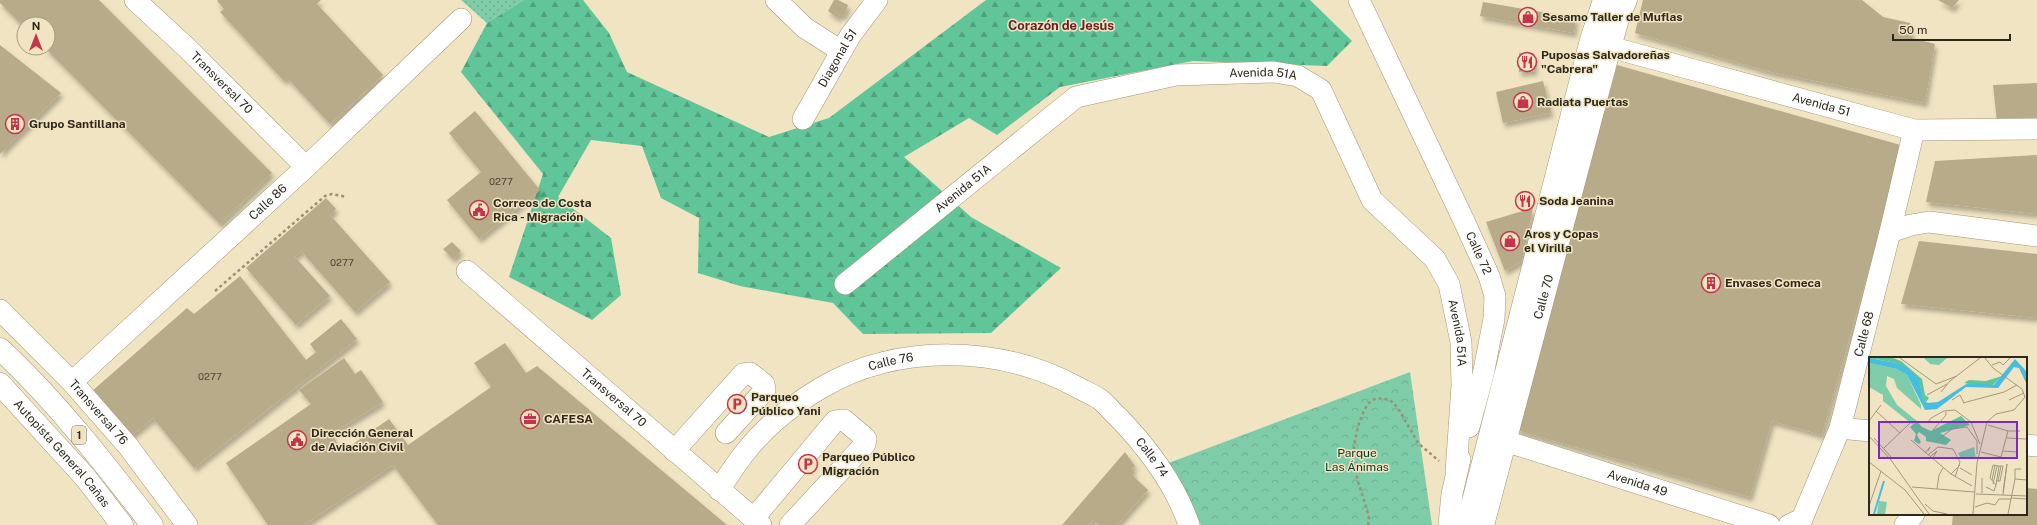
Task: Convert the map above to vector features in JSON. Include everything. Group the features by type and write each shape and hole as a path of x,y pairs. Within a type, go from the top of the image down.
{"main road":[{"name":"Calle 70","path":"1467,525 1591,40 1604,0"},
{"name":"Calle 70","path":"1484,525 1610,47 1620,12 1626,0"},
{"name":"Autopista General Cañas","path":"0,349 20,368 108,468 152,525"},
{"name":"Autopista General Cañas","path":"0,384 85,477 122,525"}],"street":[{"name":"Transversal 70","path":"135,0 187,48 306,167"},
{"path":"776,0 805,28 841,51"},
{"name":"Diagonal 51","path":"802,119 850,36 877,0"},
{"name":"Calle 72","path":"1359,0 1464,221 1489,276 1495,296 1494,319 1483,375 1456,472 1449,514 1449,525"},
{"name":"Calle 86","path":"72,382 306,167 461,19"},
{"name":"Avenida 51","path":"1610,47 1914,130 2037,129"},
{"name":"Avenida 51A","path":"845,284 1076,97 1176,75 1274,72 1298,76 1321,90 1372,200 1435,259 1449,284 1461,342 1462,386 1456,472"},
{"name":"Calle 68","path":"1789,525 1802,519 1840,428 1890,232 1914,130"},
{"path":"1890,232 1912,225 1930,222 2037,236"},
{"name":"Transversal 70","path":"467,271 757,522"},
{"name":"Transversal 76","path":"0,310 72,382 128,446 186,525"},
{"name":"Calle 76","path":"719,490 747,450 782,415 822,388 867,368 914,357 963,355 1012,361 1058,377 1101,400"},
{"path":"674,451 743,374 750,372 764,384 765,390 726,433"},
{"name":"Calle 74","path":"1101,400 1150,453 1170,483 1189,525"},
{"path":"757,522 835,421 844,420 864,436 866,439 864,444 790,525"},
{"path":"1840,428 1869,431"},
{"name":"Avenida 49","path":"1505,441 1769,525"},
{"path":"1905,525 1913,515"}],"path":[{"path":"215,291 325,196 332,194 347,197"},
{"path":"1368,525 1369,518 1354,465 1353,455 1363,410 1374,399 1390,400 1398,408 1418,443 1435,457 1446,469 1456,472"}],"green space":[{"path":"461,0 524,0 487,23"},
{"path":"524,0 583,0 609,33 627,72 769,137 829,118 986,0 1310,0 1352,41 1327,66 1193,61 1060,87 997,135 969,118 904,157 971,217 1061,268 991,333 863,334 833,303 740,286 698,273 699,218 661,198 642,146 591,140 558,197 611,238 621,295 592,320 509,277 543,174 461,72 487,23"},
{"name":"Parque Las Ánimas","path":"1410,372 1432,525 1201,525 1166,464"}],"building":[{"path":"0,0 99,0 272,173 220,224 53,56 56,56 56,16 16,16 16,19 0,3"},
{"path":"321,0 317,4 383,75 330,124 287,78 284,81 220,12 224,9 217,1"},
{"path":"834,0 838,0 848,5 844,16 840,14 838,18 828,11"},
{"path":"1643,0 1862,0 1883,17 1910,23 1912,38 1935,44 1925,103 1771,72 1635,33"},
{"path":"1938,0 1959,0 1952,8"},
{"name":"Sesamo Taller de Muflas","path":"1483,2 1576,18 1574,33 1480,16"},
{"name":"Grupo Santillana","path":"0,45 61,93 0,154"},
{"name":"Puposas Salvadoreñas \"Cabrera\"","path":"1519,53 1534,53 1535,71 1519,72"},
{"name":"Envases Comeca","path":"1617,65 1904,146 1822,435 1772,421 1750,497 1516,430"},
{"name":"Radiata Puertas","path":"1543,81 1551,113 1503,123 1496,92"},
{"path":"2037,83 2037,121 1997,122 1993,85"},
{"path":"475,111 540,190 479,239 447,200 481,172 449,133"},
{"path":"2037,155 2037,214 1926,202 1935,161"},
{"path":"326,198 336,209 330,215 390,282 355,312 301,251 295,257 330,296 296,325 246,268"},
{"name":"Aros y Copas el Virilla","path":"1533,208 1522,261 1505,271 1486,222"},
{"path":"1919,241 2037,254 2037,318 1901,304"},
{"path":"452,242 461,251 453,259 443,249"},
{"path":"240,276 306,360 316,352 310,344 341,319 357,339 194,468 153,418 130,437 91,392 187,308 194,314"},
{"name":"CAFESA","path":"505,343 526,373 537,366 727,525 438,525 393,465 304,525 268,525 226,463 311,404 299,390 344,358 355,374 361,370 383,402 331,434 343,451 389,419 408,445 491,387 474,363"},
{"path":"1125,452 1135,466 1131,469 1135,473 1132,475 1148,490 1117,525 1099,525 1093,520 1089,525 1062,525"},
{"path":"2027,488 2037,489 2037,525 1952,525 1953,515 2027,515"}],"place":[{"name":"Sesamo Taller de Muflas","path":"1528,17"},
{"name":"Puposas Salvadoreñas \"Cabrera\"","path":"1527,62"},
{"name":"Radiata Puertas","path":"1523,102"},
{"name":"Grupo Santillana","path":"15,124"},
{"name":"Soda Jeanina","path":"1525,201"},
{"name":"Correos de Costa Rica - Migración","path":"479,210"},
{"name":"Aros y Copas el Virilla","path":"1510,241"},
{"name":"Envases Comeca","path":"1711,283"},
{"name":"Parqueo Público Yani","path":"737,404"},
{"name":"CAFESA","path":"530,419"},
{"name":"Dirección General de Aviación Civil","path":"297,440"},
{"name":"Parqueo Público Migración","path":"808,464"}],"district":[{"name":"Corazón de Jesús","path":"1061,25"}]}
